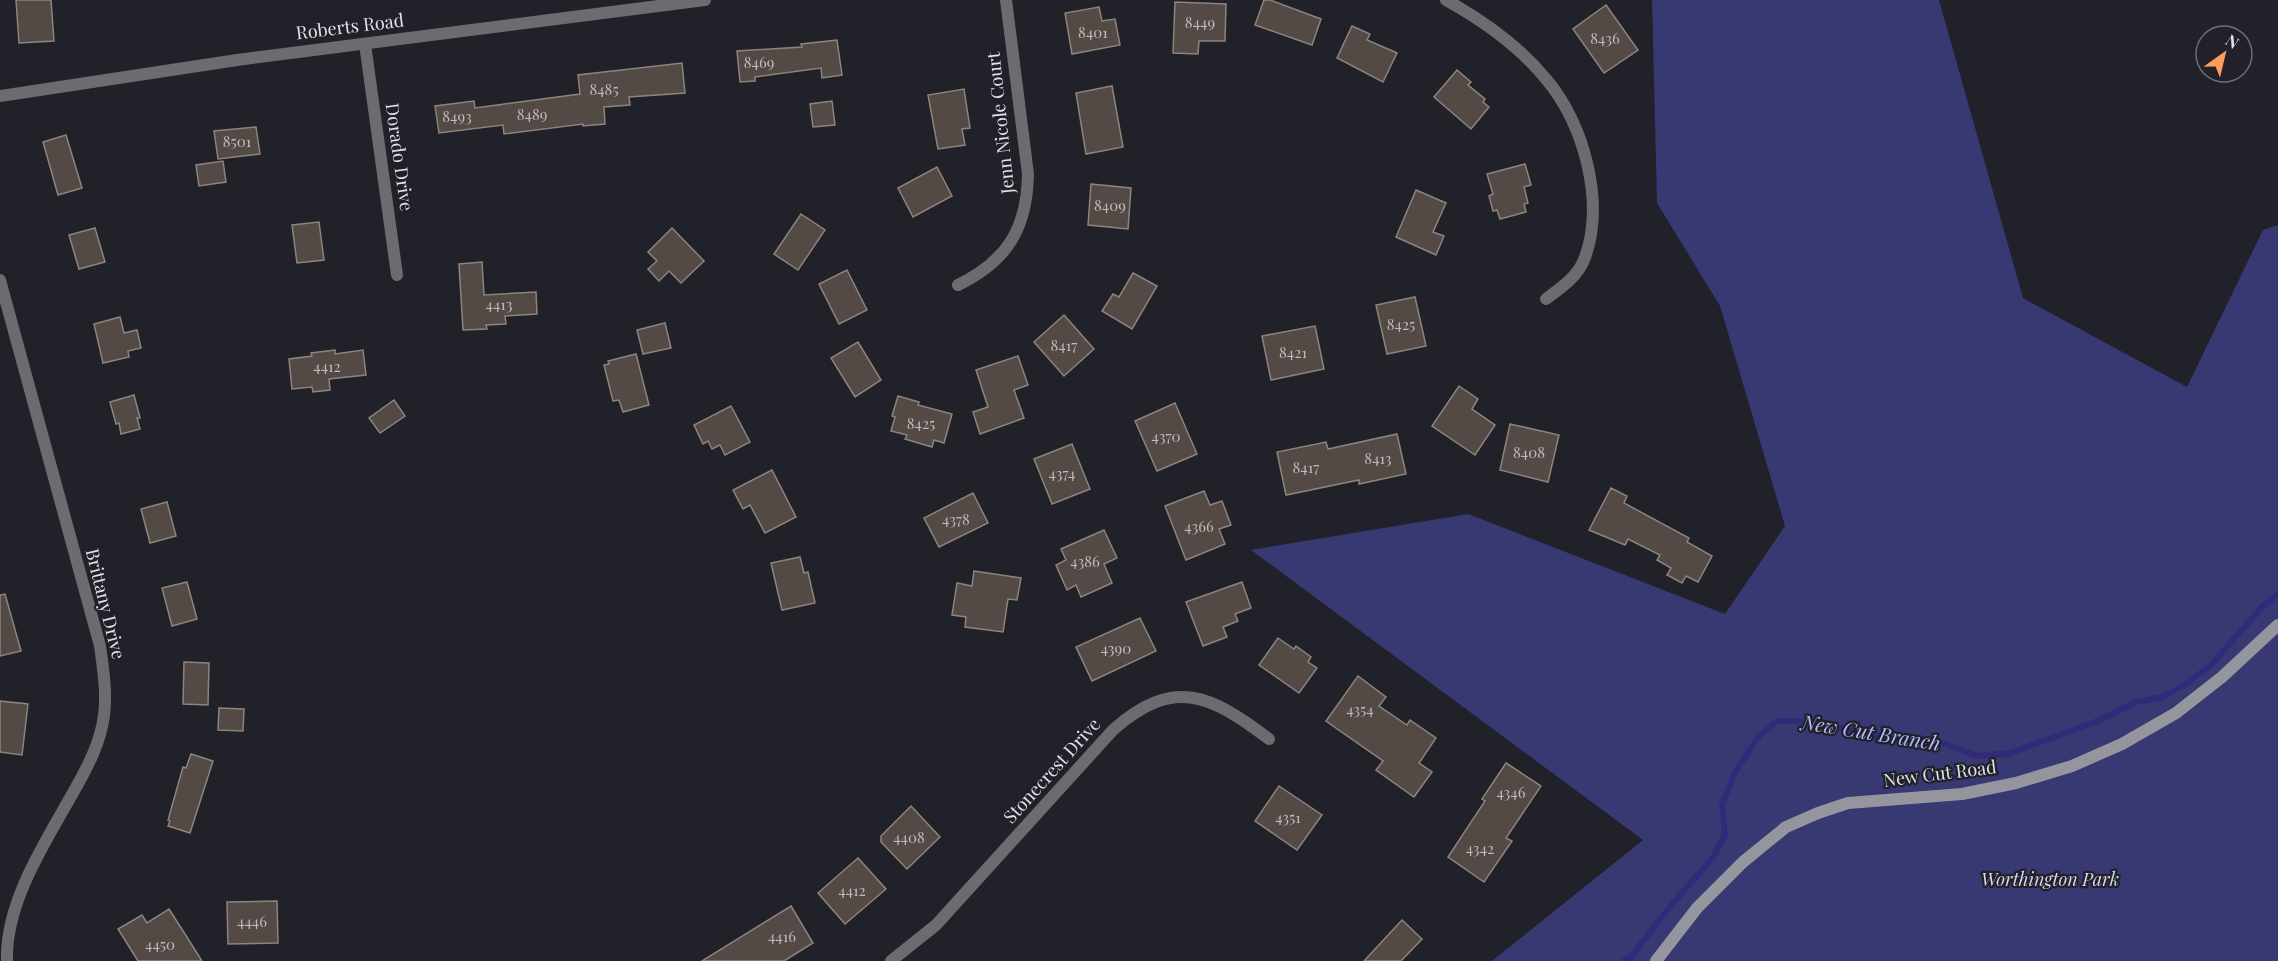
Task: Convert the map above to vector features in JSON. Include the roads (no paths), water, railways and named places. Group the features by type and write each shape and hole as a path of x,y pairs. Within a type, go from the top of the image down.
{"street":[{"name":"Roberts Road","path":"0,96 237,60 705,0"},
{"name":"Jenn Nicole Court","path":"958,285 981,274 1006,249 1019,225 1028,200 1028,174 1006,0"},
{"path":"1446,0 1490,28 1539,71 1563,102 1580,139 1590,177 1593,204 1590,234 1584,260 1576,273 1546,299"},
{"name":"Dorado Drive","path":"365,44 397,275"},
{"name":"Brittany Drive","path":"0,280 100,646 105,684 104,715 97,742 85,771 36,859 22,892 6,947 7,961"},
{"name":"New Cut Road","path":"1656,961 1697,908 1743,862 1786,827 1848,803 1962,794 2016,783 2072,766 2122,744 2176,713 2222,677 2278,625"},
{"name":"Stonecrest Drive","path":"891,961 936,925 1130,714 1152,702 1177,696 1200,698 1237,714 1269,739"}],"waterway":[{"name":"New Cut Branch","path":"1624,961 1631,957 1672,904 1712,859 1725,835 1722,805 1735,772 1759,736 1777,721 1821,722 1866,736 1896,736 1939,742 1978,756 2010,753 2095,722 2136,702 2163,697 2189,682 2211,665 2263,606 2278,594"}],"park label":[{"name":"Worthington Park","path":"2050,880"}]}
